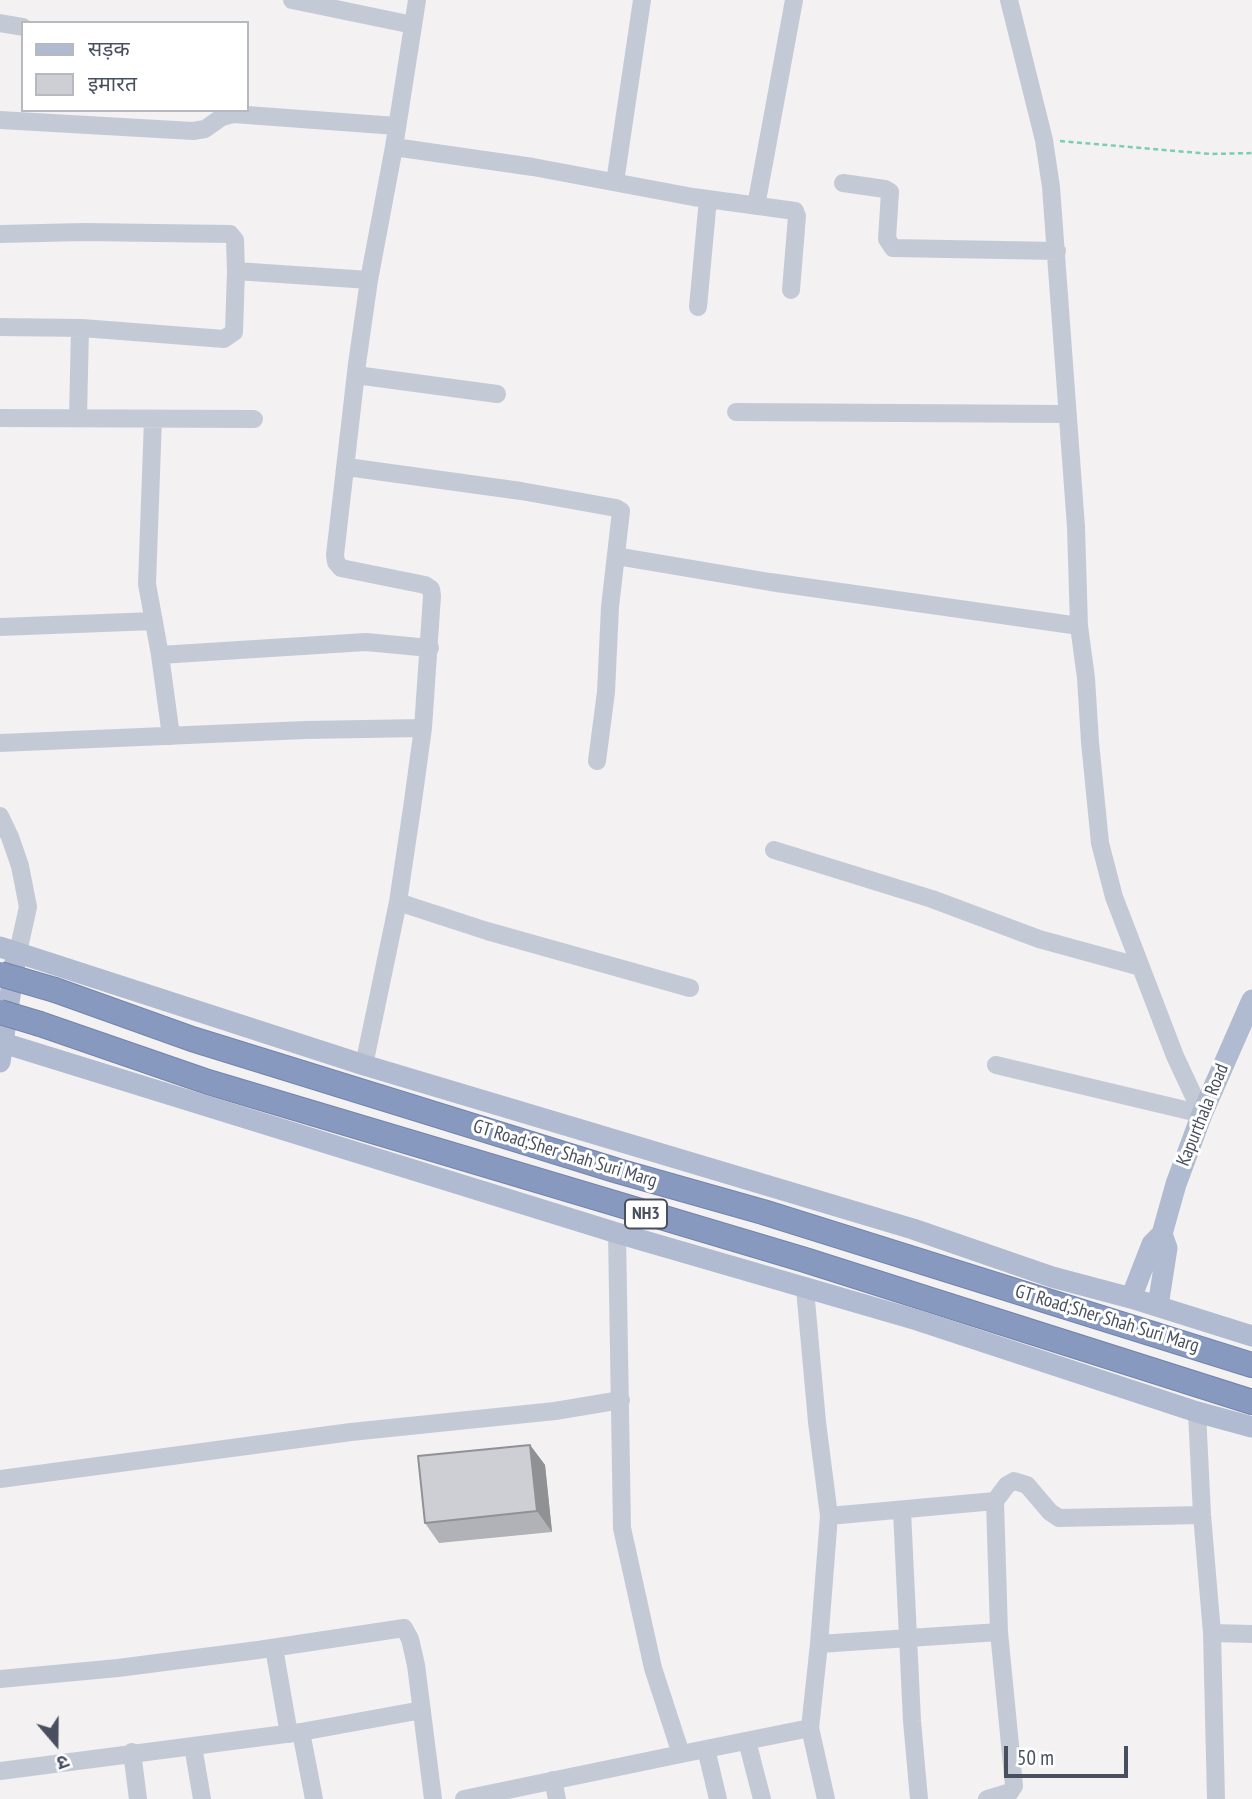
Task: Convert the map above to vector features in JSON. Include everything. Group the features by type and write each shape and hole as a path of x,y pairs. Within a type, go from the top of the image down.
{"highway":[{"name":"GT Road;Sher Shah Suri Marg","path":"0,974 55,990 192,1039 618,1171 763,1212 1252,1365"},
{"name":"GT Road;Sher Shah Suri Marg","path":"0,1012 208,1082 805,1261 1252,1402"}],"main road":[{"path":"1252,1336 1131,1298 1052,1277 901,1226 363,1065 9,949 1,1049 917,1320 1197,1412 1252,1427"},
{"name":"Kapurthala Road","path":"1131,1298 1152,1244 1162,1234 1176,1184 1202,1114 1252,1000"},
{"name":"Kapurthala Road","path":"1158,1306 1167,1248 1162,1234"}],"street":[{"path":"292,0 413,25"},
{"path":"363,1065 398,902 423,728 430,648 431,589 425,585 345,569 336,562 335,555 369,280 394,147 416,0"},
{"path":"615,182 642,0"},
{"path":"756,206 794,0"},
{"path":"1009,0 1044,140 1051,187 1076,527 1079,626 1100,843 1114,897 1175,1056 1202,1114"},
{"path":"0,23 21,27"},
{"path":"0,120 193,131 205,129 222,117 233,114 397,126"},
{"path":"394,147 533,167 796,212 792,290"},
{"path":"843,183 890,192 887,239 893,248 1057,251"},
{"path":"698,307 708,199"},
{"path":"0,234 230,234 235,240 236,271 234,332 220,339 80,328 0,327"},
{"path":"236,271 369,280"},
{"path":"78,418 80,328"},
{"path":"356,375 496,394"},
{"path":"736,412 1066,414"},
{"path":"0,418 254,419"},
{"path":"153,419 146,567 171,736"},
{"path":"347,467 521,491 616,508 622,514 608,631 606,692 597,761"},
{"path":"616,556 770,582 1079,626"},
{"path":"0,627 154,621"},
{"path":"160,655 366,642 430,648"},
{"path":"0,743 305,730 423,728"},
{"path":"0,816 20,866 28,907 9,949"},
{"path":"774,850 884,883 1039,939 1141,967"},
{"path":"398,902 486,931 690,988"},
{"path":"996,1065 1202,1114"},
{"path":"617,1233 622,1528 653,1668 681,1754"},
{"path":"805,1289 828,1516 810,1728 826,1799"},
{"path":"0,1479 351,1432 555,1411 621,1401"},
{"path":"1197,1412 1212,1633 1216,1799"},
{"path":"987,1799 1010,1792 1014,1782 999,1632 995,1500 1007,1485 1014,1481 1027,1485 1059,1518 1202,1515"},
{"path":"828,1516 995,1500"},
{"path":"902,1511 912,1721 919,1799"},
{"path":"0,1679 118,1668 404,1628 410,1639 416,1665 433,1799"},
{"path":"819,1644 999,1632"},
{"path":"1212,1633 1252,1634"},
{"path":"274,1648 314,1799"},
{"path":"0,1771 131,1752 295,1733 422,1710"},
{"path":"464,1799 810,1728"},
{"path":"747,1741 762,1799"},
{"path":"193,1746 202,1799"},
{"path":"706,1749 718,1799"},
{"path":"131,1752 138,1799"},
{"path":"552,1780 557,1799"}],"path":[{"path":"1044,140 1211,154 1252,153"}],"building":[{"path":"530,1445 537,1511 425,1523 418,1456"}]}
